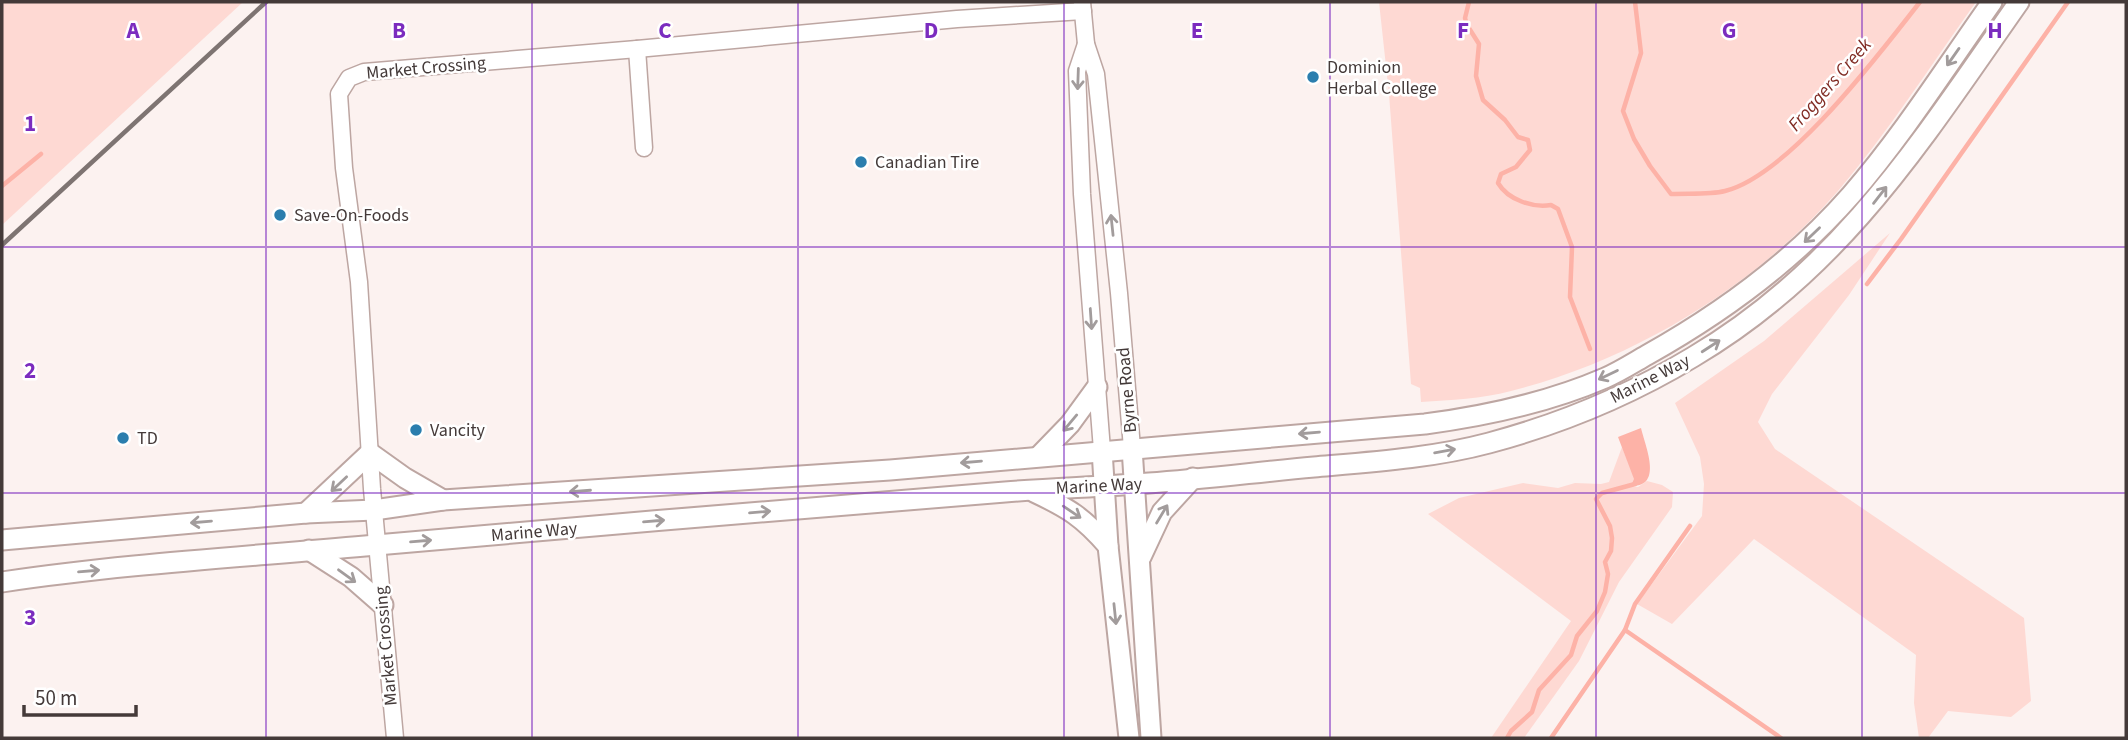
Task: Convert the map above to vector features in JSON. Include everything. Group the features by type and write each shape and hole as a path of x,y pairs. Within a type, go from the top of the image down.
{"main road":[{"name":"Marine Way","path":"2,540 306,513 374,510 443,500 890,470 1132,447 1425,424 1484,416 1552,397 1606,377 1668,343 1761,279 1810,238 1850,196 1885,153 1992,2"},
{"name":"Marine Way","path":"2,582 309,550 1029,490 1135,484 1378,461 1485,444 1596,406 1651,381 1741,327 1784,293 1848,232 1874,202 1926,134 2019,2"},
{"path":"1039,456 1070,424 1097,387"},
{"name":"Byrne Road","path":"1132,447 1151,738"},
{"name":"Byrne Road","path":"1102,450 1108,546 1129,738"},
{"path":"306,513 370,453 443,500"},
{"path":"1141,558 1162,512 1194,478"},
{"path":"1029,490 1068,508 1108,546"},
{"path":"309,550 351,578 383,605"}],"street":[{"name":"Byrne Road","path":"1083,6 1086,44 1096,74 1132,447"},
{"name":"Market Crossing","path":"395,738 374,510 359,282 345,181 340,94 349,78 364,72 637,50 1083,6"},
{"name":"Byrne Road","path":"1086,44 1077,71 1082,194 1102,450"},
{"path":"637,50 644,148"}],"shaded area":[{"path":"2,2 243,2 2,225"},
{"path":"1379,2 1976,2 1892,122 1838,191 1805,226 1730,288 1646,339 1557,377 1488,396 1421,402 1420,388 1411,384 1389,94"},
{"path":"1890,233 1849,295 1772,394 1758,422 1775,449 2024,618 2031,701 2011,717 1948,711 1928,738 1919,738 1914,703 1916,655 1754,539 1672,624 1637,604 1702,516 1704,484 1700,457 1675,403 1764,341"},
{"path":"1641,428 1650,473 1641,485 1631,486 1634,479 1618,437"},
{"path":"1622,447 1635,479 1631,486 1638,487 1647,481 1662,485 1673,492 1672,507 1619,582 1579,661 1524,738 1491,738 1571,621 1428,514 1459,498 1523,483 1558,488 1575,483 1609,482"}],"waterway":[{"path":"1469,2 1465,18 1479,44 1476,76 1483,100 1505,120 1518,137 1528,140 1530,150 1516,167 1501,174 1498,183 1508,194 1522,202 1551,205 1558,209 1572,247 1570,297 1590,349"},
{"name":"Froggers Creek","path":"1635,2 1641,53 1623,111 1634,139 1671,194 1725,191 1750,180 1777,162 1831,110 1920,2"},
{"path":"1867,284 2068,2"},
{"path":"2,186 41,154"},
{"path":"1507,738 1532,712 1539,690 1571,655 1577,636 1597,611 1605,592 1608,574 1605,562 1611,551 1612,538 1610,526 1596,499 1602,493 1635,484"},
{"path":"1551,738 1625,630 1635,604 1690,526"},
{"path":"1625,630 1781,738"}],"railway":[{"path":"2,245 266,2"}],"place":[{"name":"Dominion Herbal College","path":"1313,77"},
{"name":"Canadian Tire","path":"861,162"},
{"name":"Save-On-Foods","path":"280,215"},
{"name":"Vancity","path":"416,430"},
{"name":"TD","path":"123,438"}]}
